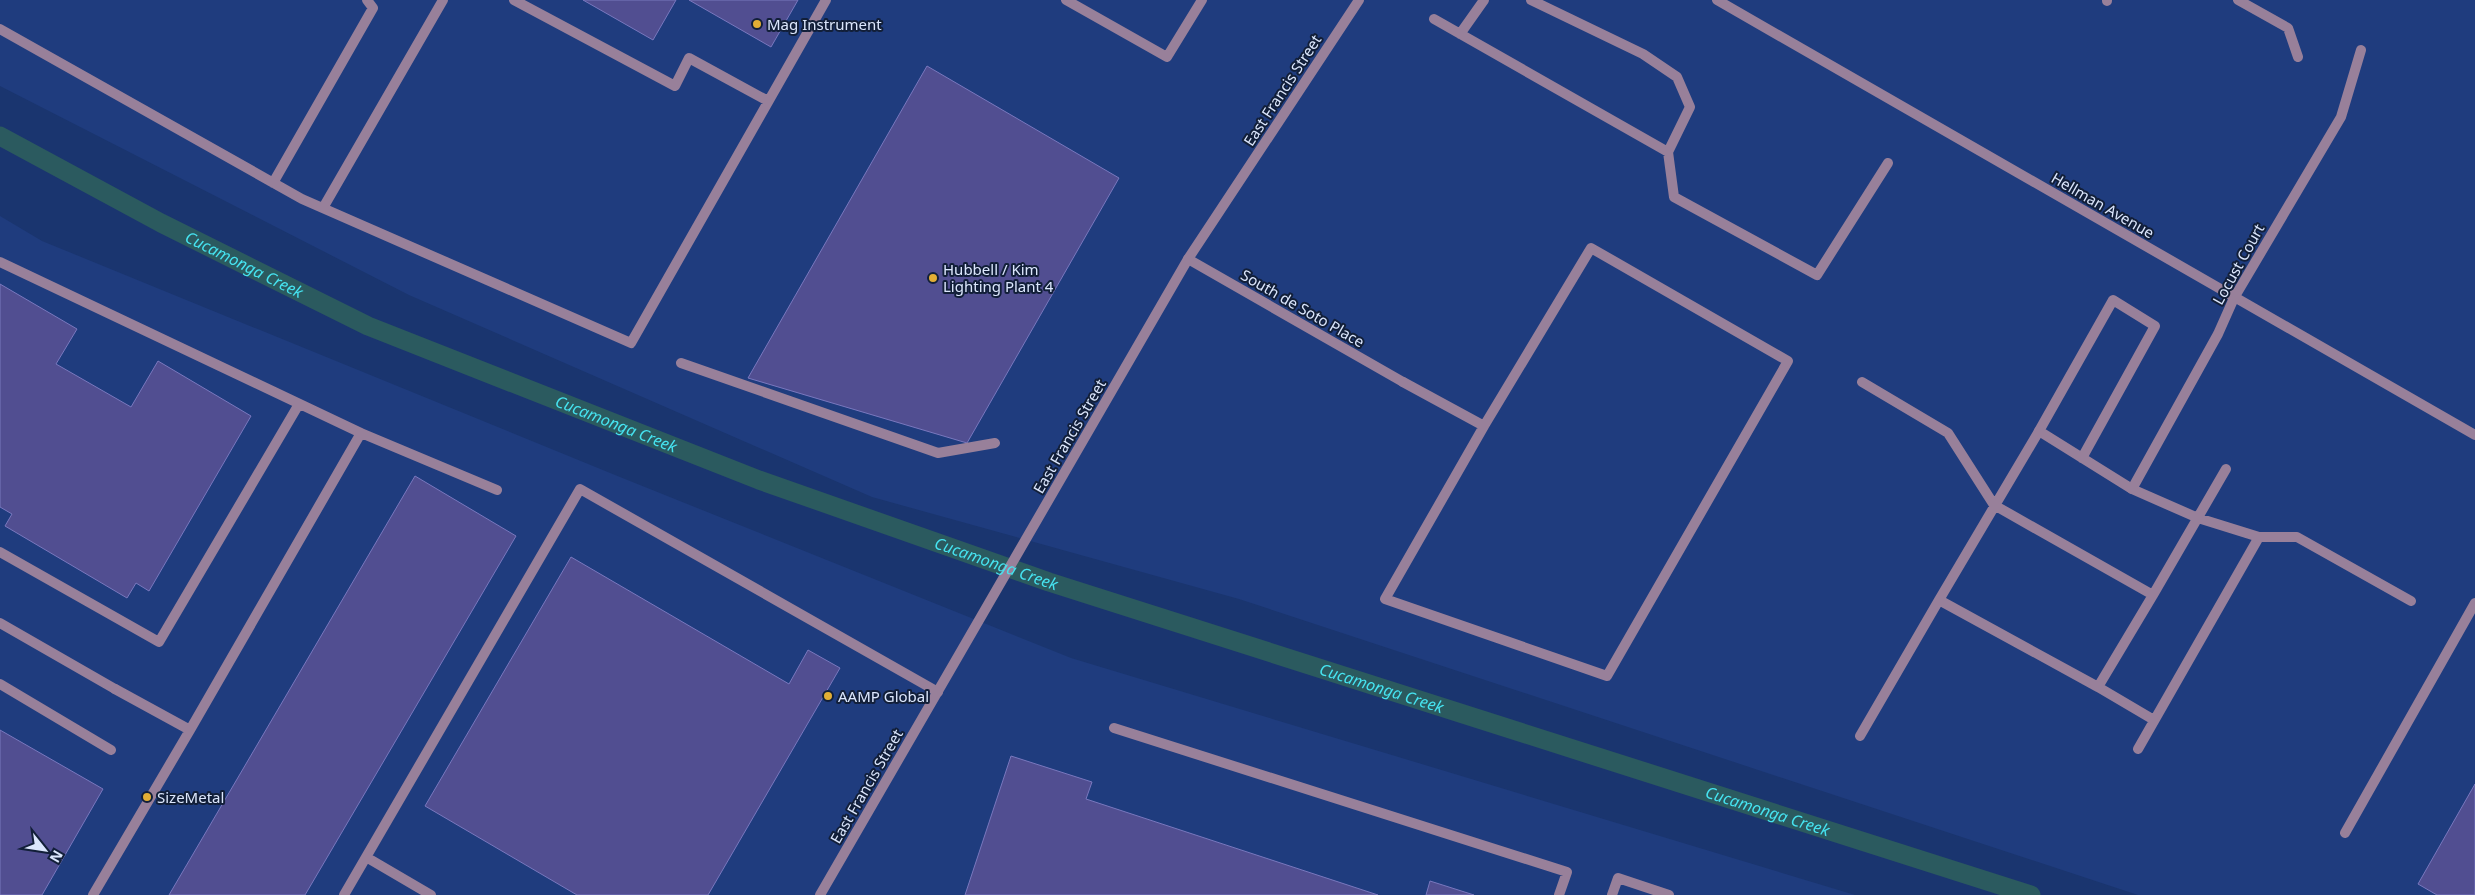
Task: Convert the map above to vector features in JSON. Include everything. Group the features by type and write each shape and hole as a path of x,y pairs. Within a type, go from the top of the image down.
{"street":[{"path":"273,184 373,8 367,0"},
{"path":"323,208 443,0"},
{"path":"514,0 674,86 689,58 768,101"},
{"path":"0,29 273,184 323,208 631,343 826,0"},
{"path":"1066,0 1167,57 1202,0"},
{"name":"East Francis Street","path":"820,895 1188,259 1359,0"},
{"path":"1460,34 1484,0"},
{"path":"1531,0 1643,54 1677,77 1690,107 1668,152 1674,197 1817,275 1888,163"},
{"name":"Hellman Avenue","path":"1718,0 2475,435"},
{"path":"2238,0 2288,28 2298,56"},
{"path":"1434,19 1668,152"},
{"name":"Locust Court","path":"2132,489 2218,334 2234,298 2341,117 2361,50"},
{"path":"1590,248 1788,360 1607,676 1385,599 1484,426 1590,248"},
{"name":"South de Soto Place","path":"1188,259 1484,426"},
{"path":"0,262 361,433 497,490"},
{"path":"1860,736 2039,431 2113,300 2155,326 2082,458"},
{"path":"681,363 938,453 995,443"},
{"path":"1862,382 1948,433 1994,505 2153,595"},
{"path":"0,552 159,642 299,404"},
{"path":"2039,431 2132,489 2198,518 2259,537 2297,538 2411,601"},
{"path":"93,895 361,433"},
{"path":"2098,687 2226,469"},
{"path":"344,895 580,489 938,692"},
{"path":"2138,749 2259,537"},
{"path":"1939,600 2098,687 2154,720"},
{"path":"2345,833 2475,603"},
{"path":"0,623 190,730"},
{"path":"0,684 111,750"},
{"path":"1114,728 1567,872 1559,895"},
{"path":"366,857 431,895"},
{"path":"1612,895 1618,878 1670,895"}],"shaded area":[{"path":"0,0 2475,0 2475,895 2138,895 1239,599 872,497 409,295 0,86"},
{"path":"0,216 42,241 615,475 1071,658 1855,895 0,895"}],"building":[{"path":"583,0 676,0 653,40"},
{"name":"Mag Instrument","path":"689,0 798,0 771,47"},
{"name":"Hubbell / Kim Lighting Plant 4","path":"927,66 1119,178 967,443 748,378"},
{"path":"0,284 77,329 56,364 131,407 158,361 251,416 149,591 136,583 127,598 5,526 12,514 0,507"},
{"path":"415,476 516,536 305,895 169,895"},
{"path":"571,557 789,684 808,650 840,668 708,895 577,895 425,806"},
{"path":"0,730 103,789 42,895 0,895"},
{"path":"1011,756 1092,782 1086,799 1378,895 965,895"},
{"path":"2475,784 2475,895 2437,895 2418,884"},
{"path":"1430,881 1474,895 1426,895"}],"waterway":[{"name":"Cucamonga Creek","path":"0,136 161,223 368,326 759,480 1049,582 2031,895"}],"place":[{"name":"Mag Instrument","path":"757,24"},
{"name":"Hubbell / Kim Lighting Plant 4","path":"933,278"},
{"name":"AAMP Global","path":"828,696"},
{"name":"SizeMetal","path":"147,797"}]}
